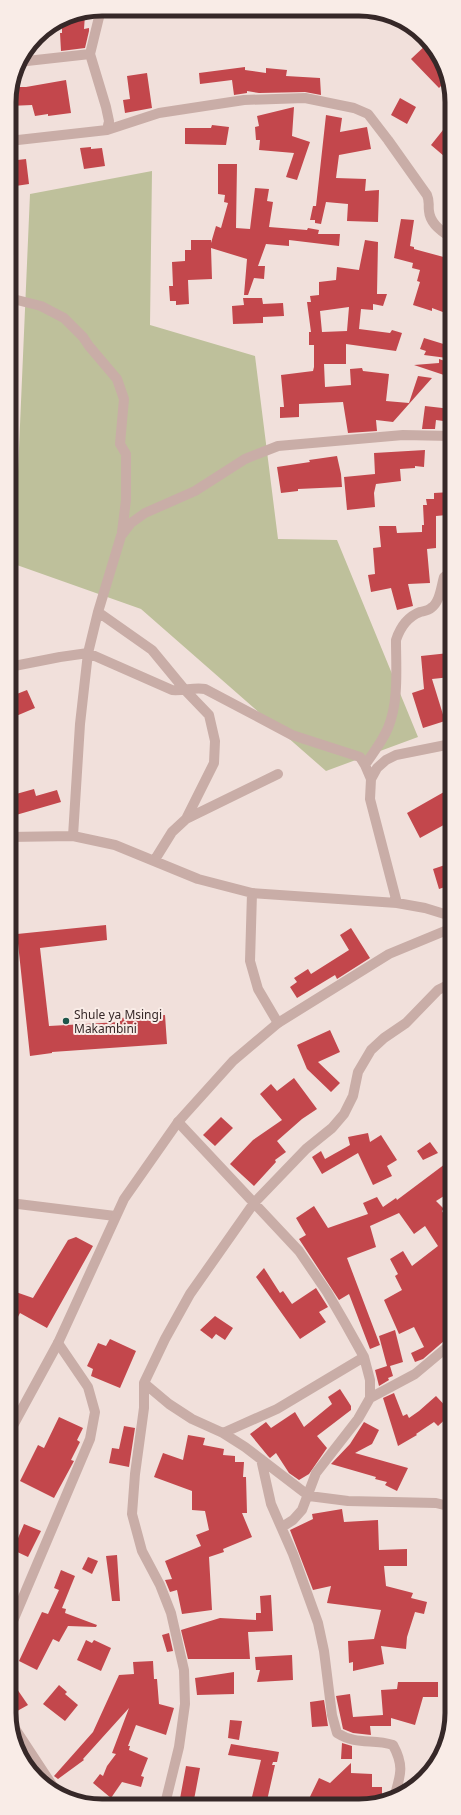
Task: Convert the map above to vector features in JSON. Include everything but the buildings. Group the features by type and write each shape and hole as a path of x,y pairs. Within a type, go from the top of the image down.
{"street":[{"path":"99,16 90,54 109,121 107,130"},
{"path":"26,61 90,54"},
{"path":"16,140 107,130 159,114 244,100 304,98 354,108 371,117 388,140 427,195 430,202 429,212 436,226 445,233"},
{"path":"16,300 41,306 64,318 83,337 117,378 124,399 120,444 126,454 126,500 122,536 98,612 88,653 80,724 73,836"},
{"path":"122,536 131,523 145,513 195,491 233,466 278,446 403,435 445,436"},
{"path":"365,765 385,735 392,716 395,696 396,640 398,634 404,624 413,616 431,609 438,598 445,576"},
{"path":"98,612 148,646 185,690 209,715 215,741 214,763 186,819"},
{"path":"16,666 60,657 88,653 172,690 185,690 198,687 205,689 292,735 360,757 371,779"},
{"path":"397,903 370,799 371,779 377,768 386,760 396,755 445,745"},
{"path":"154,860 172,832 186,819 278,774"},
{"path":"16,837 73,836 115,845 198,879 252,893 397,903 426,908 445,914"},
{"path":"252,893 250,962 258,989 278,1023"},
{"path":"16,1420 58,1344 124,1199 178,1122 233,1061 278,1023 389,954 445,931"},
{"path":"166,1799 180,1747 185,1704 184,1670 171,1613 160,1585 142,1551 132,1514 135,1474 144,1408 144,1383 165,1339 190,1294 254,1203 306,1149 332,1128 344,1114 353,1096 358,1072 371,1050 384,1038 406,1023 438,990 445,986"},
{"path":"178,1122 299,1251 327,1292 364,1357 370,1380 370,1398 358,1419 316,1473 309,1496 302,1510 293,1520 282,1527"},
{"path":"16,1204 115,1216"},
{"path":"16,1614 90,1439 95,1412 88,1387 58,1344"},
{"path":"370,1398 415,1374 445,1349"},
{"path":"223,1433 277,1409 364,1357"},
{"path":"144,1383 169,1404 192,1419 223,1433 261,1459 309,1496 348,1501 436,1503 445,1505"},
{"path":"261,1459 271,1504 293,1554 318,1623 324,1651 332,1715 337,1733 356,1741 382,1741 393,1745 400,1757 400,1773 396,1790"},
{"path":"19,1735 49,1780"}],"green space":[{"path":"152,171 150,325 255,356 278,539 337,540 418,737 326,771 141,609 16,565 16,518 30,194"}],"place":[{"name":"Shule ya Msingi Makambini","path":"66,1021"}]}
